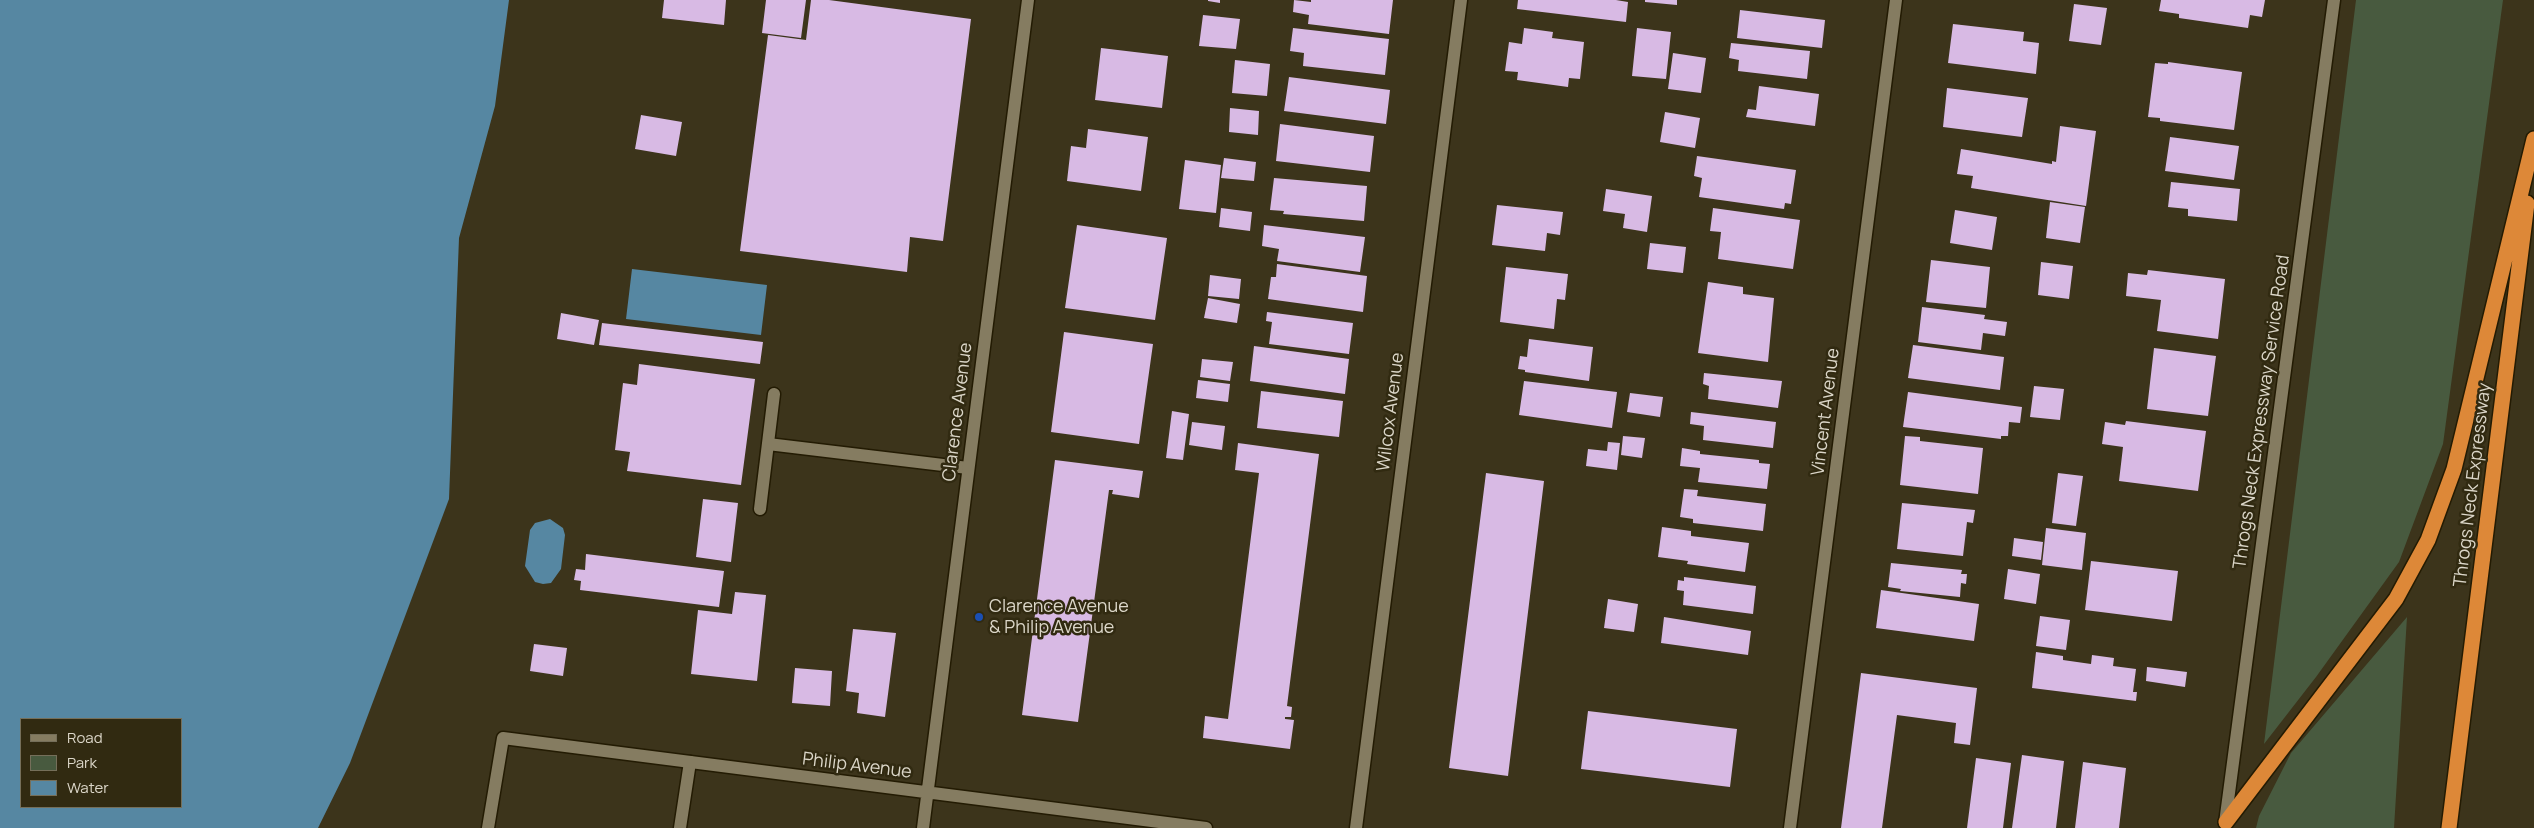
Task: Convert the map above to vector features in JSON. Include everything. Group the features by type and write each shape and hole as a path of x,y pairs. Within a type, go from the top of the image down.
{"highway":[{"path":"2225,825 2396,599 2428,540 2454,469 2534,139"},
{"name":"Throgs Neck Expressway","path":"2448,828 2534,147"}],"street":[{"name":"Clarence Avenue","path":"922,828 1028,0"},
{"name":"Wilcox Avenue","path":"1356,828 1461,0"},
{"name":"Vincent Avenue","path":"1790,828 1896,0"},
{"name":"Throgs Neck Expressway Service Road","path":"2225,825 2334,0"},
{"path":"760,509 774,394"},
{"path":"768,444 968,468"},
{"name":"Philip Avenue","path":"488,828 503,738 1206,828"},
{"path":"680,828 690,762"}],"green space":[{"path":"2356,0 2503,0 2443,444 2399,562 2316,677 2264,744"},
{"path":"2407,617 2394,828 2256,828 2259,816 2291,753"}],"water":[{"path":"0,0 509,0 495,106 459,238 449,499 350,763 318,828 0,828"},
{"path":"632,269 767,285 761,335 626,319"},
{"path":"550,519 563,528 565,535 561,569 551,583 543,584 535,582 525,566 530,530 535,523"}],"building":[{"path":"664,0 726,0 724,25 662,18"},
{"path":"766,0 806,0 801,38 762,33"},
{"path":"811,0 829,0 971,19 943,241 910,237 907,272 740,251 768,35 806,40"},
{"path":"1220,0 1220,3 1208,1"},
{"path":"1294,0 1311,2 1311,0 1393,0 1389,34 1308,24 1309,15 1293,12"},
{"path":"1518,0 1616,0 1628,2 1626,22 1517,9"},
{"path":"1645,0 1677,0 1677,5 1645,2"},
{"path":"2161,0 2265,0 2262,17 2250,15 2248,28 2179,18 2179,14 2159,11"},
{"path":"2074,4 2107,8 2101,45 2069,41"},
{"path":"1740,10 1825,20 1822,48 1737,38"},
{"path":"1203,15 1240,19 1236,49 1199,46"},
{"path":"1953,24 2024,32 2023,41 2039,43 2036,74 1948,63"},
{"path":"1293,28 1389,39 1385,75 1303,66 1304,53 1290,51"},
{"path":"1524,28 1553,32 1552,38 1584,42 1580,79 1569,78 1568,87 1517,80 1518,72 1505,71 1509,42 1522,44"},
{"path":"1637,28 1671,32 1666,79 1632,76"},
{"path":"1731,43 1810,51 1807,79 1738,71 1739,60 1729,58"},
{"path":"1101,48 1168,56 1162,108 1095,100"},
{"path":"1673,53 1706,58 1701,93 1668,89"},
{"path":"1235,60 1270,64 1267,96 1232,93"},
{"path":"2168,62 2242,72 2234,130 2160,121 2160,118 2148,117 2155,63 2168,64"},
{"path":"1289,77 1390,90 1386,124 1284,111"},
{"path":"1759,86 1819,94 1815,126 1746,117 1748,109 1756,110"},
{"path":"1947,88 2028,98 2022,137 1943,127"},
{"path":"1230,108 1259,111 1258,135 1229,132"},
{"path":"1665,112 1700,118 1695,148 1660,142"},
{"path":"641,115 682,122 676,156 635,149"},
{"path":"1280,124 1374,136 1370,172 1276,161"},
{"path":"2060,126 2096,131 2086,206 1971,188 1973,176 1957,174 1961,149 2052,164 2052,161 2056,162"},
{"path":"1088,129 1148,137 1141,191 1067,181 1071,146 1086,148"},
{"path":"2170,137 2239,146 2234,180 2165,171"},
{"path":"1697,156 1796,170 1791,204 1785,203 1784,209 1699,197 1702,178 1694,176"},
{"path":"1224,158 1256,162 1254,181 1221,178"},
{"path":"1185,160 1221,165 1216,213 1179,209"},
{"path":"1274,178 1367,186 1364,221 1283,214 1284,211 1270,210"},
{"path":"2171,182 2240,189 2237,221 2188,216 2188,209 2168,207"},
{"path":"1606,189 1652,196 1647,232 1623,228 1625,214 1603,211"},
{"path":"2050,202 2085,207 2080,243 2046,238"},
{"path":"1497,205 1563,212 1560,235 1547,233 1545,251 1492,245"},
{"path":"1221,208 1252,212 1250,231 1219,227"},
{"path":"1713,208 1800,220 1793,269 1718,259 1721,232 1710,231"},
{"path":"1955,210 1997,217 1992,250 1950,243"},
{"path":"1077,225 1167,238 1155,320 1065,308"},
{"path":"1264,225 1365,237 1360,272 1277,261 1279,249 1262,246"},
{"path":"1650,243 1686,247 1683,273 1647,269"},
{"path":"1931,260 1990,267 1986,308 1926,302"},
{"path":"2041,262 2073,266 2069,299 2038,295"},
{"path":"1277,264 1367,276 1363,312 1268,299 1271,277 1276,277"},
{"path":"1506,267 1568,274 1565,300 1557,299 1554,329 1500,322"},
{"path":"2148,270 2225,279 2218,339 2157,331 2161,300 2126,296 2128,273 2147,275"},
{"path":"1210,275 1241,279 1239,299 1208,296"},
{"path":"1708,282 1743,287 1743,294 1774,298 1768,362 1698,353"},
{"path":"1208,298 1240,304 1237,323 1204,318"},
{"path":"1922,307 1985,315 1984,319 2007,322 2005,336 1983,333 1981,350 1918,342"},
{"path":"1267,312 1353,323 1349,354 1269,344 1272,322 1266,321"},
{"path":"561,313 599,320 594,345 557,339"},
{"path":"602,323 763,342 760,364 599,345"},
{"path":"1064,332 1153,344 1139,444 1051,432"},
{"path":"1529,339 1593,347 1589,381 1525,372 1525,370 1518,369 1520,356 1527,357"},
{"path":"1913,345 2004,357 2000,390 1908,378"},
{"path":"1254,346 1349,359 1345,394 1250,381"},
{"path":"2154,348 2216,356 2208,416 2147,409"},
{"path":"1202,359 1233,362 1230,381 1200,377"},
{"path":"639,364 755,379 741,485 627,471 630,452 615,450 623,383 637,385"},
{"path":"1704,373 1782,381 1778,408 1708,399 1709,386 1703,384"},
{"path":"1198,380 1230,384 1228,402 1196,398"},
{"path":"1524,381 1617,392 1612,428 1519,415"},
{"path":"2034,386 2064,389 2060,420 2030,417"},
{"path":"1261,391 1343,401 1339,437 1257,428"},
{"path":"1908,392 2022,407 2020,423 2009,422 2008,436 2001,436 2001,439 1903,427"},
{"path":"1630,393 1663,397 1660,417 1627,412"},
{"path":"1172,411 1189,414 1183,460 1166,458"},
{"path":"1691,412 1776,422 1773,448 1703,440 1704,426 1690,424"},
{"path":"2126,421 2206,431 2198,491 2119,481 2123,447 2102,444 2105,422 2125,425"},
{"path":"1192,422 1225,426 1222,450 1189,445"},
{"path":"1623,436 1645,438 1642,458 1621,455"},
{"path":"1905,436 1920,437 1920,441 1983,448 1978,494 1900,485"},
{"path":"1608,442 1620,443 1617,470 1586,466 1588,449 1607,451"},
{"path":"1238,443 1319,454 1287,706 1292,707 1291,717 1285,717 1285,719 1294,720 1290,749 1203,738 1205,716 1228,719 1259,473 1235,470"},
{"path":"1682,448 1700,451 1700,454 1759,460 1759,463 1770,464 1767,489 1698,482 1700,468 1680,466"},
{"path":"1055,460 1143,471 1139,498 1112,494 1113,490 1109,490 1078,722 1022,715"},
{"path":"1486,473 1544,481 1508,776 1449,768"},
{"path":"2058,473 2083,476 2076,526 2052,523"},
{"path":"1684,489 1698,490 1697,496 1766,504 1763,531 1693,523 1693,519 1680,517"},
{"path":"703,499 738,503 731,562 696,557"},
{"path":"1902,503 1975,510 1973,523 1967,522 1963,556 1897,549"},
{"path":"1662,527 1691,531 1691,536 1749,543 1745,572 1687,564 1688,561 1658,557"},
{"path":"2046,528 2086,533 2082,570 2042,565"},
{"path":"2014,538 2043,542 2041,560 2012,556"},
{"path":"586,554 724,571 719,607 580,590 581,581 574,580 576,569 585,570"},
{"path":"2091,561 2178,571 2172,621 2085,610"},
{"path":"1891,563 1962,570 1961,574 1967,574 1966,584 1961,583 1960,597 1900,591 1901,589 1888,587"},
{"path":"2008,569 2040,574 2036,604 2004,599"},
{"path":"1684,577 1756,586 1753,614 1683,605 1684,591 1677,590 1678,580 1684,581"},
{"path":"1881,590 1979,604 1974,641 1876,628"},
{"path":"735,592 766,595 757,681 691,674 698,610 732,614"},
{"path":"1608,599 1638,604 1634,632 1604,628"},
{"path":"2040,616 2070,620 2066,650 2036,646"},
{"path":"1664,617 1751,631 1748,655 1661,643"},
{"path":"853,629 896,633 885,717 857,713 859,693 846,691"},
{"path":"534,644 567,648 563,676 530,671"},
{"path":"2036,652 2063,656 2063,660 2091,664 2092,655 2114,658 2113,666 2136,669 2133,692 2137,692 2136,701 2032,688"},
{"path":"2147,667 2187,672 2185,687 2146,681"},
{"path":"795,668 832,671 830,706 792,703"},
{"path":"1861,673 1977,688 1970,745 1954,743 1956,723 1897,715 1882,828 1841,828"},
{"path":"1588,711 1737,729 1730,787 1581,769"},
{"path":"2022,755 2064,761 2056,828 2012,828"},
{"path":"1976,758 2011,763 2003,828 1967,828"},
{"path":"2083,762 2126,768 2119,828 2075,828"}],"place":[{"name":"Clarence Avenue & Philip Avenue","path":"979,617"}]}
